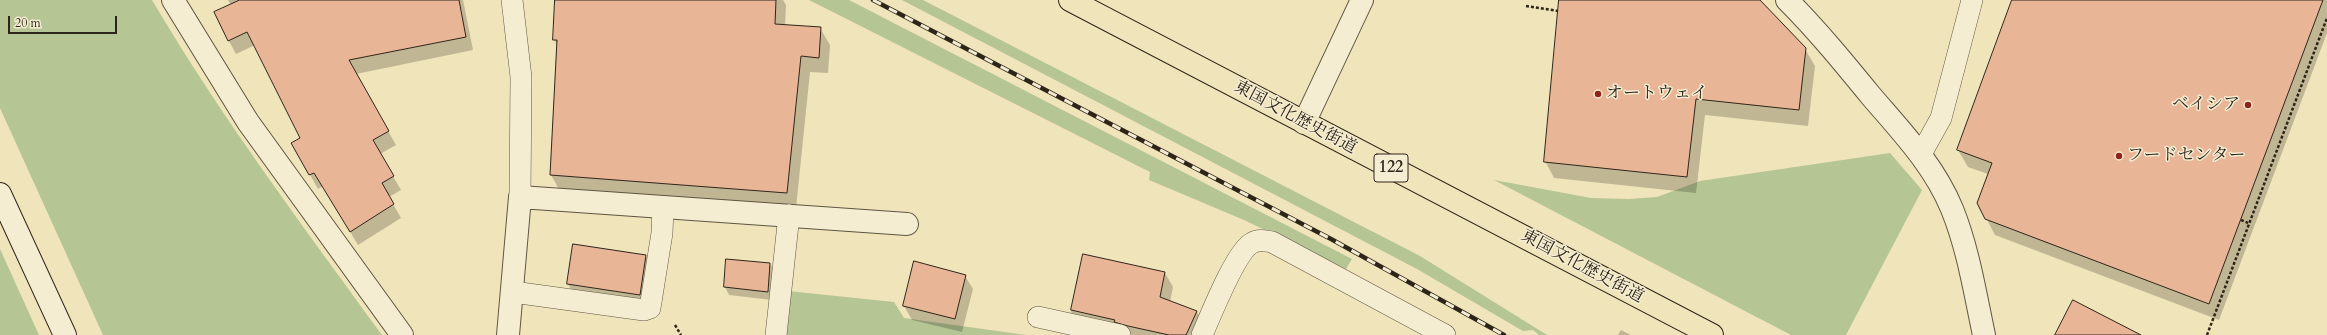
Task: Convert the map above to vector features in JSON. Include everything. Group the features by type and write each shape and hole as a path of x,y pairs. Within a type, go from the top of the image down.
{"highway":[{"name":"東国文化歴史街道","path":"1070,0 1712,335"}],"street":[{"path":"173,0 253,128 402,335"},
{"path":"1304,123 1362,0"},
{"path":"1787,0 1921,154 1938,180 1952,209 1966,257 1984,335"},
{"path":"0,194 65,335"},
{"path":"508,335 513,292 520,197 907,224"}],"lane":[{"path":"512,0 521,77 520,197"},
{"path":"1921,154 1941,118 1972,0"},
{"path":"513,292 644,310 650,308 662,233 663,208"},
{"path":"776,335 788,215"},
{"path":"1202,335 1218,299 1244,251 1251,243 1262,240 1272,242 1445,335"},
{"path":"1038,317 1120,335"}],"path":[{"path":"1526,6 1558,11"},
{"path":"2207,335 2248,223 2327,18"},
{"path":"2241,220 2248,223"}],"green space":[{"path":"0,0 152,0 178,43 234,128 292,212 382,335 103,335 0,108"},
{"path":"809,0 849,0 1352,259 1346,269 1244,220 1149,180 1150,172"},
{"path":"902,0 923,0 1420,256 1547,335 1539,335 1533,330 1523,331 1417,269"},
{"path":"1890,153 1922,190 1846,335 1791,335 1494,180 1591,198 1629,199 1657,197 1700,181"},
{"path":"0,249 39,335 0,335"},
{"path":"788,291 894,302 904,318 1026,335 784,335"}],"building":[{"path":"240,0 459,0 466,37 349,60 389,131 373,140 394,176 382,183 394,204 350,232 314,173 309,175 291,143 300,138 247,32 228,41 214,12"},
{"path":"555,0 776,0 775,24 821,27 819,58 801,56 787,193 550,175 557,40 553,40"},
{"path":"1559,0 1760,0 1806,48 1799,110 1696,99 1687,177 1544,162"},
{"name":"フードセンター","path":"2012,0 2323,0 2209,304 1985,219 1977,203 1992,163 1957,150"},
{"path":"573,244 646,255 640,295 567,284"},
{"path":"1083,254 1165,272 1160,297 1197,311 1186,335 1169,335 1128,326 1114,322 1115,320 1071,310"},
{"path":"726,259 770,263 768,292 724,287"},
{"path":"914,261 966,275 955,319 903,306"},
{"path":"2073,300 2141,335 2055,335"}],"railway":[{"path":"873,0 1331,239 1504,335"}],"place":[{"name":"オートウェイ","path":"1598,94"},
{"name":"ベイシア","path":"2248,105"},
{"name":"フードセンター","path":"2119,156"}]}
